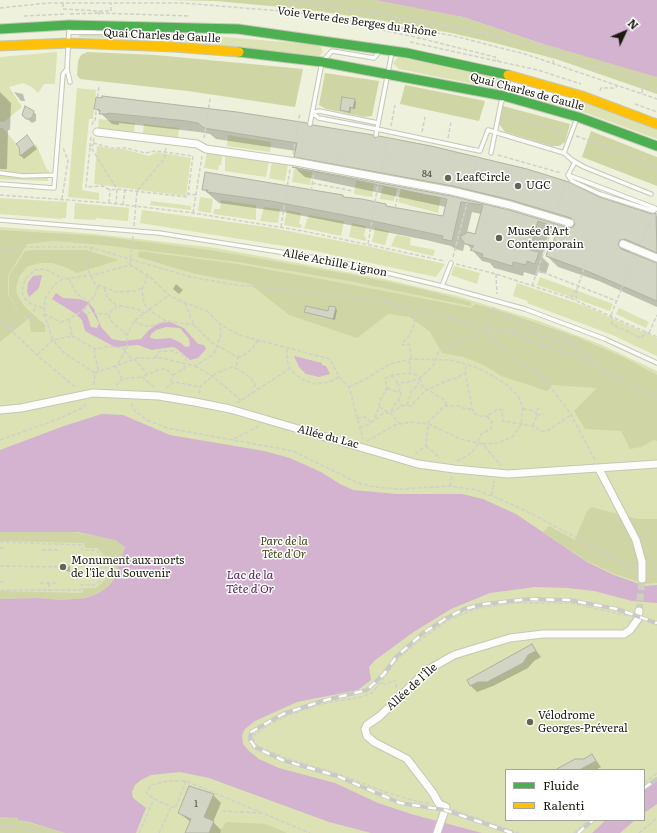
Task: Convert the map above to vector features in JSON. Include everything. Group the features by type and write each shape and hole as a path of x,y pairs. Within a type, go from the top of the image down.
{"main road":[{"name":"Quai Charles de Gaulle","path":"0,30 169,27 238,29 392,50 504,74 582,96 657,124"},
{"name":"Quai Charles de Gaulle","path":"0,46 69,43 174,47 249,53 322,62 504,96 578,117 657,146"}],"street":[{"path":"95,135 197,144 206,149 380,177 469,195 570,223"},
{"path":"623,244 657,258"},
{"name":"Allée du Lac","path":"0,410 20,408 93,393 157,396 198,402 230,409 267,421 409,461 450,468 508,474 657,464"},
{"path":"600,469 636,540 642,562 642,577"},
{"name":"Allée de l'Île","path":"445,811 407,759 374,742 367,736 365,729 367,725 426,671 454,655 510,638 543,634 624,634 630,630 638,615"},
{"path":"437,833 445,811"}],"lane":[{"path":"69,29 67,69 70,82"},
{"path":"310,124 322,62 332,51 374,58 382,49"},
{"path":"376,135 392,50"},
{"path":"0,184 54,188 63,74 67,69"},
{"path":"504,74 512,84 570,100 582,96"},
{"path":"491,153 501,104 504,96 512,84"},
{"path":"312,113 319,112 378,123"},
{"path":"312,113 319,118 478,151 488,130 564,153 575,162 651,194"},
{"path":"564,153 578,117"},
{"path":"568,175 575,162"},
{"path":"0,173 23,176 55,175"},
{"path":"568,175 656,209"},
{"path":"568,175 572,181 600,194 653,211 656,209"},
{"name":"Allée Achille Lignon","path":"0,220 108,228 225,242 299,254 442,286 496,300 557,320 605,339 657,363"},
{"path":"442,286 451,263"}],"path":[{"path":"290,0 322,3 388,14 398,18 454,26 575,57 588,66 597,68 604,65 610,66 614,70 636,78 643,78"},
{"name":"Voie Verte des Berges du Rhône","path":"0,8 48,2 182,3 293,12 450,35 525,54 657,99"},
{"path":"63,3 63,9 99,11 111,10 111,3"},
{"path":"99,11 99,19"},
{"path":"360,22 363,26 495,56"},
{"path":"548,49 554,63"},
{"path":"643,78 649,88 657,88"},
{"path":"642,93 643,78"},
{"path":"99,85 95,135 93,143 90,146 86,187 103,186 110,190 117,189 187,197 188,194 196,195"},
{"path":"600,91 601,88 615,88 619,85"},
{"path":"368,244 395,105"},
{"path":"420,139 425,117"},
{"path":"447,144 451,122"},
{"path":"93,143 111,148 126,148 145,153 165,151 193,156 188,194"},
{"path":"90,146 117,189 116,204"},
{"path":"58,147 65,148 68,160 62,199"},
{"path":"134,226 137,191 164,159 165,151"},
{"path":"451,263 469,195 478,151"},
{"path":"491,153 568,175 556,218 532,286"},
{"path":"311,191 315,166"},
{"path":"395,208 400,181"},
{"path":"312,183 352,191"},
{"path":"108,203 110,190"},
{"path":"123,205 125,190"},
{"path":"0,195 136,206 281,227 368,244 496,274 576,300 657,337"},
{"path":"656,209 611,315 612,324 641,338 648,332 657,315"},
{"path":"130,265 132,241"},
{"path":"0,251 22,247 92,248 199,278 230,284 376,300 505,332 575,356 657,398"},
{"path":"92,248 87,268 98,286 124,293 143,288"},
{"path":"576,300 577,289 586,263"},
{"path":"95,374 64,353 52,340 44,314 43,308 45,299 54,285 63,279 90,275 130,265 148,275 169,295 207,311 220,324 239,335 287,349 330,359 339,377 349,387 364,443 380,432 400,424 412,422 428,424 460,439 483,444 498,443 512,437 521,425 523,409 518,396 507,385 493,376 451,360 410,359 390,364 364,380 349,387"},
{"path":"43,308 31,304 22,292 22,285 30,274 42,269 50,271 63,279"},
{"path":"537,270 618,301"},
{"path":"496,274 497,296"},
{"path":"148,275 143,288 144,302 149,310 166,321 194,325"},
{"path":"69,278 78,294 90,302"},
{"path":"44,314 58,321 69,320 85,309 95,295 98,286"},
{"path":"104,288 107,297 117,306 137,309 144,313"},
{"path":"570,298 577,289"},
{"path":"122,379 117,365 126,349 127,335 134,321 169,295"},
{"path":"185,303 194,325 211,342 219,344 238,356 242,356 252,349 258,340"},
{"path":"9,328 30,317 36,306"},
{"path":"85,309 89,313 109,314 117,306"},
{"path":"411,373 410,346 408,344 402,345 402,343 414,325 416,310"},
{"path":"397,382 406,383 420,378 433,366 438,350 480,334 487,328 493,310 507,317 563,336 572,341 581,349 596,364 595,366"},
{"path":"109,314 112,322 127,335"},
{"path":"0,320 37,355 73,384 83,395"},
{"path":"69,320 72,336"},
{"path":"134,321 144,326 152,326 166,321"},
{"path":"195,366 214,354 219,344 220,324"},
{"path":"487,328 493,339 517,362 533,370 556,394 571,415 600,469"},
{"path":"505,332 506,329 520,330 581,349"},
{"path":"37,355 52,340 72,336 95,348 108,346 126,349 133,360 147,374"},
{"path":"95,348 95,357 99,372"},
{"path":"287,349 287,360 290,369 301,379 315,384 329,382 339,377"},
{"path":"156,358 157,353 161,351 174,351 186,358 187,364 184,369 173,375 170,383 157,396"},
{"path":"236,368 238,356"},
{"path":"95,374 133,360 156,358 195,366 212,376 241,400"},
{"path":"467,365 465,372 472,409 478,416 488,416 499,408 502,410 504,421 533,426 542,431 547,431 571,415"},
{"path":"198,402 200,387 212,376 230,368 236,368 251,378 257,390"},
{"path":"111,394 122,379 142,377 165,369 173,375"},
{"path":"230,409 241,400 290,369"},
{"path":"360,428 384,413 390,413 402,406 411,406 425,391 446,381 457,378 465,372"},
{"path":"374,419 381,399 387,388 385,378 392,375 411,373 420,378 423,387 427,391 443,399 447,405"},
{"path":"0,440 56,420 84,407 93,393 95,374"},
{"path":"390,413 401,395 397,382 392,375"},
{"path":"142,377 155,388 157,396"},
{"path":"406,405 410,394 417,386 420,378"},
{"path":"170,383 174,382 200,387"},
{"path":"387,388 395,392 400,390"},
{"path":"130,395 131,403 135,411 146,420 167,428 293,451 358,483 375,487 401,490 450,486 476,490 534,515 642,577 657,570"},
{"path":"398,400 402,406"},
{"path":"409,461 426,446 429,420 447,405 459,406 464,409 472,409"},
{"path":"379,407 390,413 400,424"},
{"path":"523,409 535,411 541,407"},
{"path":"533,426 537,415 535,411"},
{"path":"537,415 544,414"},
{"path":"450,468 457,461 472,452 478,443 481,434 491,429 492,422 488,416"},
{"path":"357,418 366,417 371,422"},
{"path":"234,440 267,421"},
{"path":"483,444 508,474"},
{"path":"426,446 440,458 439,466"},
{"path":"492,496 495,473"},
{"path":"0,542 82,544 82,550 96,550 106,560 105,576 95,585 81,585 81,590 0,590"},
{"path":"49,550 50,544"},
{"path":"0,548 6,548"},
{"path":"42,550 59,550"},
{"path":"0,566 63,567"},
{"path":"99,568 106,568"},
{"path":"0,582 5,582"},
{"path":"40,583 57,583"},
{"path":"49,583 49,591"},
{"path":"638,615 657,625"},
{"path":"381,682 385,684 394,680 401,695"},
{"path":"645,782 657,773"},
{"path":"186,781 175,808 154,799 146,793 151,785 168,781 186,781 310,833"},
{"path":"139,833 154,799"},
{"path":"159,833 171,807"},
{"path":"222,811 263,813"},
{"path":"445,811 492,823 519,833"},
{"path":"639,833 657,818"},
{"path":"574,833 588,821"},
{"path":"492,823 493,828"},
{"path":"0,828 20,826 42,833"}],"green space":[{"path":"173,0 387,1 463,17 543,44 648,73 657,77 657,94 556,59 451,33 379,20 302,9 216,1"},
{"path":"178,33 307,44 320,46 323,52 319,56 189,42 78,37 80,35 152,35"},
{"path":"57,52 55,84 44,84 38,93 32,87 23,83 9,87 22,107 4,122 0,122 0,57"},
{"path":"87,52 155,55 303,69 295,107 188,91 80,79 77,75 78,61 81,55"},
{"path":"398,57 448,66 501,79 505,84 502,89 499,89 399,69 393,63"},
{"path":"325,73 379,81 372,116 364,117 326,109 319,105"},
{"path":"405,85 485,101 479,121 400,104"},
{"path":"77,88 96,90 93,119 89,119 82,190 99,193 99,200 68,197"},
{"path":"518,88 572,103 585,103 657,129 657,139 581,111 516,93 515,89"},
{"path":"503,106 570,124 565,142 559,146 551,146 505,132 499,124"},
{"path":"99,119 135,123 134,132 98,129"},
{"path":"144,124 179,128 178,138 143,133"},
{"path":"0,128 3,128 19,147 20,156 36,144 47,170 49,170 48,181 0,179"},
{"path":"591,131 657,157 657,186 582,157"},
{"path":"228,135 271,142 270,152 227,146"},
{"path":"97,146 111,149 124,149 149,156 157,152 191,158 186,196 94,184"},
{"path":"207,151 223,153 221,165 219,165 218,170 204,168"},
{"path":"225,154 269,160 266,177 225,171"},
{"path":"272,161 288,164 285,181 269,178"},
{"path":"294,169 312,172 310,185 292,182"},
{"path":"356,180 374,184 372,197 354,194"},
{"path":"383,185 397,188 394,201 380,199"},
{"path":"401,189 441,197 438,213 398,202"},
{"path":"200,197 213,199 211,213 198,211"},
{"path":"0,198 67,202 66,218 62,219 0,214"},
{"path":"221,200 256,205 256,220 213,214 214,209 220,209"},
{"path":"151,201 191,206 191,210 150,205"},
{"path":"75,203 129,208 128,221 96,218 96,220 74,219"},
{"path":"264,207 280,209 278,223 260,221"},
{"path":"142,210 267,227 371,247 445,264 436,277 315,251 140,223"},
{"path":"287,210 301,213 299,224 302,225 301,228 284,225"},
{"path":"309,215 344,221 341,236 304,228"},
{"path":"352,223 366,226 364,236 366,237 366,241 349,237"},
{"name":"Parc de la Tête d'Or","path":"0,227 95,234 216,248 384,279 457,296 539,321 602,345 657,371 657,833 0,833"},
{"path":"375,228 389,231 385,245 372,242"},
{"path":"0,230 99,236 216,251 413,287 471,302 471,306 349,281 238,262 103,245 53,241 27,244 8,276 8,294 18,312 28,319 0,342"},
{"path":"396,235 411,238 410,245 435,250 433,256 391,246"},
{"path":"86,250 119,260 77,273 52,263 41,263 28,266 20,275 16,287 17,294 24,306 45,325 45,332 31,332 29,319 18,312 9,294 9,276 25,251"},
{"path":"139,251 237,264 471,308 475,304 507,313 577,337 625,358 657,375 657,441 654,440 641,447 630,449 621,431 585,429 574,411 597,388 552,385 547,391 501,376 484,365 463,357 442,353 430,332 410,317 388,314 357,338 289,315 250,284 196,274 138,257"},
{"path":"454,266 480,273 477,284 451,275"},
{"path":"540,277 613,304 610,311 537,285"},
{"path":"517,283 585,306 657,338 657,356 610,334 527,303 528,301 513,296"},
{"path":"619,308 649,322 646,328 616,314"},
{"path":"591,507 637,519 657,519 657,583 646,584 615,574 587,561 543,532 549,526 575,540 586,513"},
{"path":"68,531 115,540 125,547 114,579 109,586 99,593 86,598 61,600 38,598 0,599 0,591 83,593 83,588 96,588 108,577 109,560 97,548 85,548 84,543 0,541 0,532"},
{"path":"0,817 19,818 19,820 65,833 0,833"},
{"path":"226,822 266,824 287,833 219,833"}],"water":[{"path":"376,0 657,0 657,77 543,44 463,17"},
{"path":"42,275 39,288 29,297 27,291 28,283 33,276"},
{"path":"56,293 63,298 80,299 88,302 94,309 101,327 112,339 122,341 141,339 149,330 159,323 170,322 184,328 198,344 204,345 206,349 198,358 190,360 176,348 172,347 152,350 138,345 116,347 85,331 82,320 76,314 52,299","holes":["88,304 99,323 97,328 91,327 87,315 82,310","166,327 180,328 189,339 190,346 185,347 181,343 171,338 150,338 151,334 156,330"]},
{"path":"294,356 322,363 322,365 326,366 330,374 319,377 306,374 299,367"},
{"name":"Lac de la Tête d'Or","path":"102,414 123,415 170,435 264,451 290,458 321,472 353,490 397,494 462,494 483,499 516,514 587,562 614,575 645,586 657,585 657,603 632,601 594,591 568,588 535,587 490,593 451,609 412,633 374,661 369,667 371,680 358,690 297,702 255,721 245,729 242,735 243,744 249,751 259,759 279,768 335,783 378,803 411,814 482,833 371,833 329,822 209,778 180,772 151,775 135,785 132,792 133,798 146,808 136,833 65,833 18,820 18,818 0,817 0,599 38,598 61,600 86,598 99,593 109,586 114,579 125,547 115,540 78,532 0,532 0,450 64,426"},
{"path":"657,781 657,804 645,812 645,789"},
{"path":"605,821 634,821 620,833 592,833"}],"building":[{"path":"102,96 237,112 307,123 310,127 313,125 373,135 375,138 379,136 431,146 527,169 569,182 599,197 652,214 656,213 657,253 625,239 620,240 618,244 621,249 657,263 657,301 587,271 546,256 558,228 538,221 530,250 539,252 535,264 527,261 526,265 513,262 512,266 482,257 483,254 470,250 474,246 465,244 460,237 468,232 475,234 483,205 461,202 452,241 442,239 443,236 359,218 271,201 207,192 208,190 202,190 205,172 343,195 343,197 362,199 386,204 386,206 443,216 447,199 292,167 451,196 509,210 569,228 573,227 575,224 571,218 511,200 453,186 294,157 297,143 204,128 198,123 187,121 108,113 99,114 100,110 94,109 96,97 102,98"},
{"path":"342,97 355,99 353,108 350,107 349,112 340,110"},
{"path":"25,106 34,111 33,116 30,119 26,119 22,115"},
{"path":"27,135 34,145 20,156 19,147 16,144"},
{"path":"306,306 328,311 329,306 336,307 333,319 304,312"},
{"path":"532,644 536,651 528,655 523,663 487,682 478,682 470,686 467,680"},
{"path":"592,754 596,761 581,769 557,769 575,759 584,759"},
{"path":"189,786 214,794 204,817 214,821 209,833 185,833 191,819 178,813"}],"tunnel":[{"path":"639,611 642,579"}],"railway":[{"path":"512,833 445,810 400,803 337,776 282,760 255,747 250,740 251,732 283,714 322,701 367,690 384,674 396,657 423,633 464,609 484,604 529,599 569,600 617,609 657,623"},
{"path":"645,787 657,779"},
{"path":"578,833 592,821"}],"traffic: fast":[{"path":"0,29 69,25 238,29 407,53 508,75"},
{"path":"239,52 322,62 504,96 578,117 657,146"}],"traffic: slow":[{"path":"0,46 69,43 174,47 239,52"},
{"path":"508,75 582,96 657,124"}],"place":[{"name":"LeafCircle","path":"448,178"},
{"name":"UGC","path":"518,186"},
{"name":"Musée d'Art Contemporain","path":"499,238"},
{"name":"Monument aux morts de l'île du Souvenir","path":"63,567"},
{"name":"Vélodrome Georges-Préveral","path":"530,722"}]}
